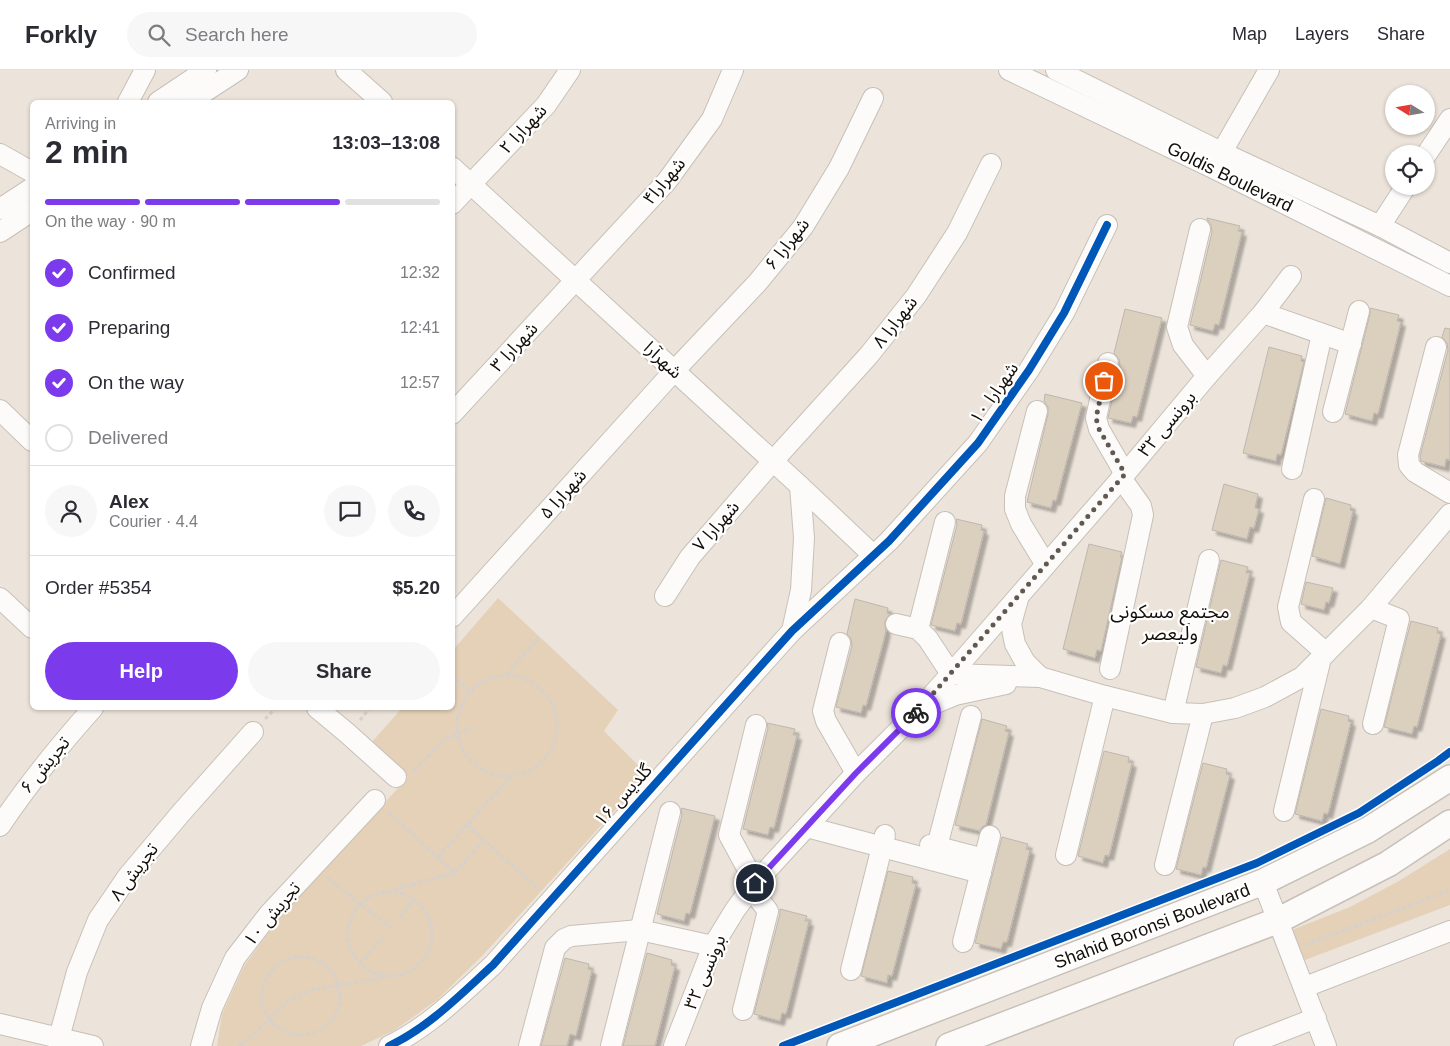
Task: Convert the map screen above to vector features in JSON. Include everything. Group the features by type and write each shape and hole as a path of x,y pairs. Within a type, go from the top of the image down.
{"main road":[{"name":"Shahid Boronsi Boulevard","path":"840,1046 1264,882 1368,830 1450,778"},
{"path":"949,1046 1278,920 1388,864 1450,823"}],"street":[{"path":"129,100 145,70"},
{"path":"161,100 206,70"},
{"path":"192,100 238,70"},
{"path":"346,70 361,77 380,100"},
{"name":"شهرارا ۲","path":"455,201 546,105 570,70"},
{"name":"شهرارا۴","path":"576,279 667,181 712,119 733,70"},
{"name":"Goldis Boulevard","path":"1009,70 1217,160 1380,226 1450,263"},
{"name":"Goldis Boulevard","path":"1057,70 1217,160 1450,286"},
{"path":"1217,160 1268,70"},
{"name":"شهرارا ۶","path":"674,371 758,282 803,227 839,168 873,98"},
{"path":"1433,145 1450,119"},
{"path":"0,154 30,171"},
{"name":"شهرارا ۸","path":"773,461 869,355 916,296 957,233 991,164"},
{"name":"شهرآرا","path":"455,170 576,279 873,555"},
{"path":"0,209 30,189"},
{"path":"1380,226 1400,195"},
{"path":"0,232 30,212"},
{"name":"شهرارا ۱۰","path":"873,555 889,541 983,436 1029,370 1064,313 1107,225"},
{"path":"1200,229 1177,327 1183,345 1207,376"},
{"name":"برونسی ۳۲","path":"677,1044 713,946 735,910 753,886 811,821 917,712 951,674 1263,313 1291,276"},
{"name":"شهرارا ۳","path":"455,411 576,279"},
{"path":"1333,412 1359,310"},
{"path":"1263,313 1351,344"},
{"path":"1292,469 1322,334"},
{"path":"1436,348 1408,455 1409,465 1415,472 1450,493"},
{"path":"1108,363 1096,418 1099,429 1123,476 1141,506 1143,516 1110,669"},
{"name":"شهرارا ۵","path":"455,614 674,371"},
{"path":"0,410 30,440"},
{"path":"1037,411 1015,496 1015,509 1021,524 1046,565"},
{"name":"شهرارا ۷","path":"665,596 690,557 773,461"},
{"path":"792,631 801,590 804,538 800,486"},
{"path":"1314,499 1288,608 1291,622 1324,656"},
{"path":"896,624 918,629 928,639 951,674 1040,677 1105,696 1173,712 1203,714 1235,708 1266,697 1302,677 1441,538 1449,518"},
{"path":"918,629 944,522"},
{"name":"گلدیس ۱۶","path":"389,1046 407,1038 447,1008 492,965 792,631 873,555"},
{"path":"1173,712 1209,560"},
{"path":"1019,596 1011,624 1015,644 1025,662 1040,677"},
{"path":"0,598 30,626"},
{"path":"1371,608 1399,619 1373,724"},
{"path":"840,643 823,711 826,721 856,773"},
{"path":"1284,811 1324,656"},
{"path":"917,712 954,695 1040,677"},
{"path":"1066,855 1105,696"},
{"name":"تجریش ۶","path":"0,826 25,790 92,710"},
{"path":"319,710 396,777"},
{"path":"1165,865 1203,714"},
{"path":"935,854 971,716"},
{"path":"743,1010 768,911 753,886 729,835 756,725"},
{"name":"تجریش ۸","path":"59,1038 77,972 98,920 134,869 253,732"},
{"name":"تجریش ۱۰","path":"201,1046 212,1008 236,958 269,914 375,800"},
{"path":"611,1046 670,812"},
{"path":"811,821 982,866"},
{"path":"963,942 990,836"},
{"path":"850,970 884,841"},
{"path":"1264,882 1326,1046"},
{"path":"529,1046 556,948 564,939 571,936 640,930 713,946"},
{"path":"1305,987 1450,931"},
{"path":"1244,1046 1316,1018"},
{"path":"0,1024 93,1046"}],"path":[{"path":"506,675 539,636"},
{"path":"506,675 525,679 542,689 553,706 557,725 554,744 544,761 527,772 511,776 489,773 472,763 461,746 456,727 460,708 470,691 486,680 506,675"},
{"path":"455,678 470,691"},
{"path":"396,777 409,777 444,740 473,727"},
{"path":"438,858 511,776"},
{"path":"375,800 455,873"},
{"path":"467,825 550,900"},
{"path":"390,976 374,973 360,964 351,950 348,933 351,917 360,903 374,894 455,873 484,840"},
{"path":"313,867 391,928"},
{"path":"1291,951 1450,890"},
{"path":"239,1046 260,1029 287,1001 308,991 406,973 420,964 430,950 433,934 430,918 420,904 407,894 391,891"},
{"path":"400,917 414,900"},
{"path":"360,964 382,938"},
{"path":"306,956 321,961 332,971 339,985 340,1001 335,1016 325,1027 311,1034 295,1035 281,1030 269,1020 262,1006 261,990 266,976 277,964 290,957 306,956"}],"shaded area":[{"path":"498,598 618,710 604,731 645,772 640,783 482,956 437,1000 395,1030 361,1046 217,1046 222,1014 244,966 276,923 408,777 371,743 400,710 455,710 455,648"},
{"path":"1450,849 1450,905 1305,960 1292,930 1350,907 1399,881"}],"building":[{"path":"1207,218 1240,226 1238,231 1242,232 1219,325 1215,324 1213,331 1190,325 1212,232"},
{"path":"1370,308 1399,315 1397,321 1401,322 1378,414 1374,413 1372,421 1345,414"},
{"path":"1125,309 1162,318 1137,417 1133,416 1131,423 1108,418 1120,366 1119,359 1114,353"},
{"path":"1445,328 1450,329 1450,460 1446,459 1445,467 1421,461 1420,456 1448,350 1447,343 1442,337"},
{"path":"1269,347 1302,356 1301,361 1304,362 1281,455 1277,454 1276,461 1243,453"},
{"path":"1045,394 1082,403 1056,501 1053,500 1051,508 1027,502 1048,414 1048,407 1044,401"},
{"path":"1224,484 1258,494 1255,508 1259,509 1254,528 1250,527 1247,539 1212,530"},
{"path":"1326,498 1351,505 1350,510 1353,511 1340,564 1312,556"},
{"path":"956,519 982,525 981,530 984,531 961,624 957,623 955,631 931,625 957,525"},
{"path":"1089,544 1122,552 1101,651 1097,650 1095,658 1063,649"},
{"path":"1221,560 1248,567 1246,573 1250,573 1227,666 1223,665 1221,673 1196,667"},
{"path":"1306,582 1333,588 1329,603 1326,602 1324,610 1301,604"},
{"path":"855,599 888,608 887,613 890,614 885,621 884,639 866,706 863,705 861,713 836,707 852,646 851,639 847,634"},
{"path":"1411,621 1438,628 1437,633 1441,634 1417,727 1414,726 1412,734 1384,727"},
{"path":"1321,709 1349,716 1348,721 1351,722 1328,814 1324,813 1322,821 1295,814"},
{"path":"982,719 1007,726 1005,731 1009,732 986,825 980,831 955,825"},
{"path":"767,723 795,729 793,735 797,735 774,828 770,827 768,835 743,829 768,728"},
{"path":"1104,751 1129,757 1128,762 1132,763 1109,856 1105,855 1103,863 1078,856"},
{"path":"1203,763 1227,769 1226,774 1230,775 1206,868 1203,867 1201,875 1176,869"},
{"path":"681,808 715,816 690,914 686,913 684,921 657,914 682,815"},
{"path":"1002,837 1028,844 1026,849 1030,850 1007,942 1003,942 1001,949 975,943"},
{"path":"888,871 913,877 912,883 916,884 892,976 888,975 887,983 861,976"},
{"path":"780,909 807,916 805,921 809,921 786,1014 782,1013 780,1021 754,1014"},
{"path":"647,953 672,960 671,965 675,966 655,1046 623,1046"},
{"path":"565,958 589,964 588,969 592,970 576,1036 570,1034 567,1046 541,1046"}],"cycle path":[{"path":"389,1046 431,1020 493,965 792,631 889,541 978,443 1029,370 1064,313 1107,225"},
{"path":"783,1046 1257,863 1359,813 1450,752"}],"way so far":[{"path":"916,713 1125,474 1099,429 1096,418 1104,381"}],"district":[{"name":"مجتمع مسکونی ولیعصر","path":"1170,622"}],"route":[{"path":"755,883 856,773 916,713"}]}
